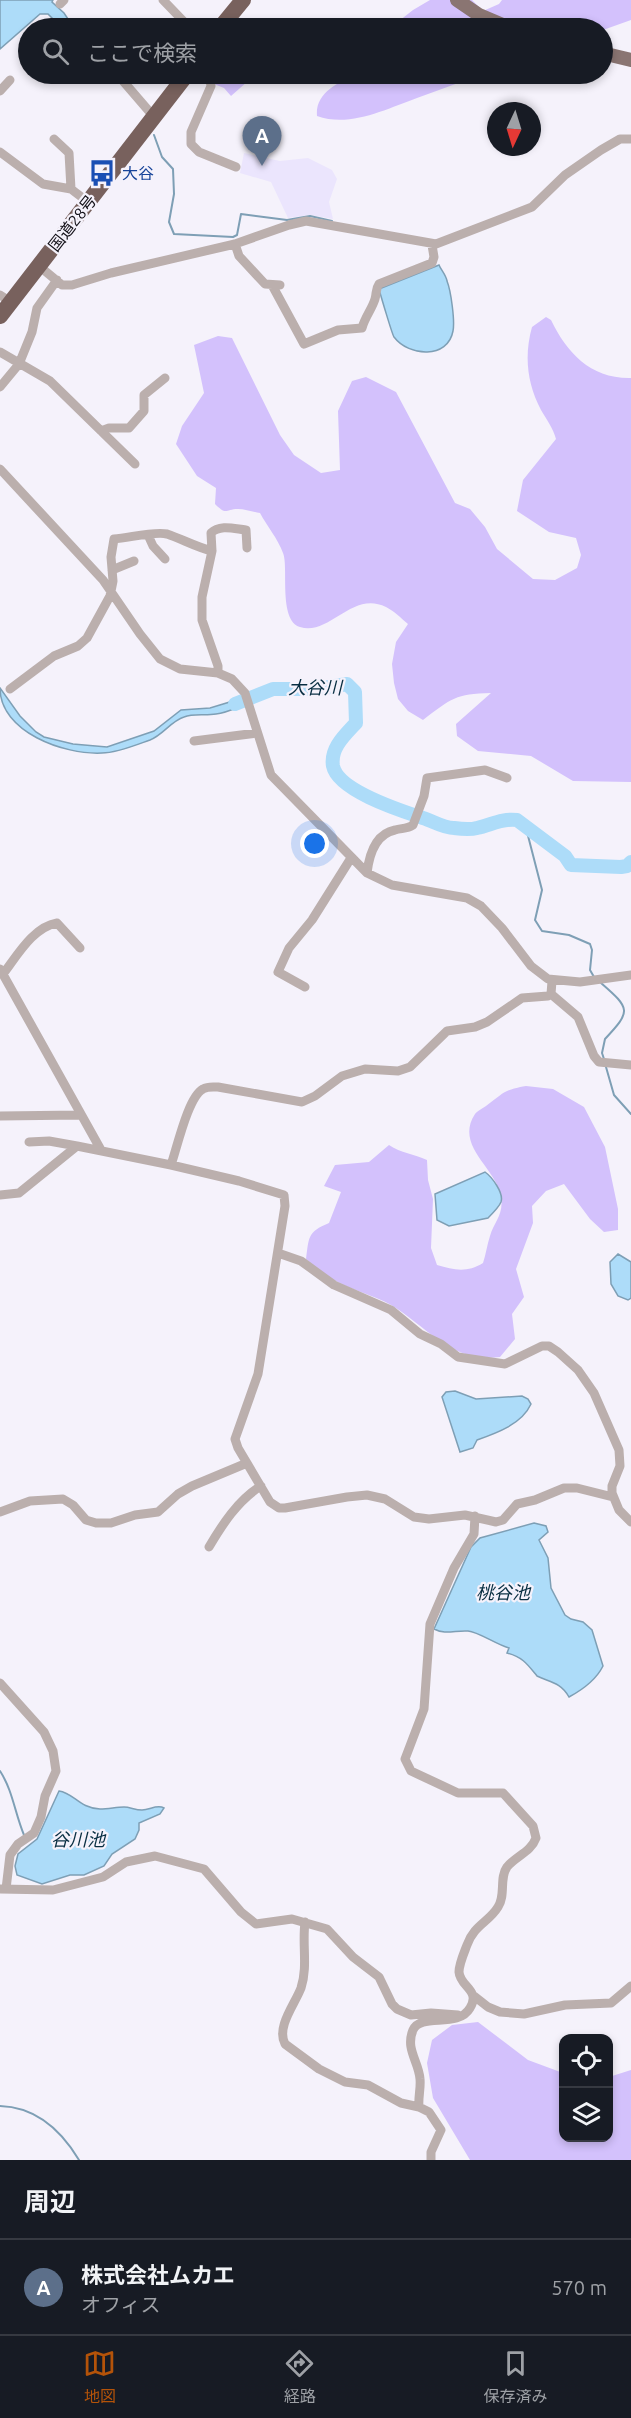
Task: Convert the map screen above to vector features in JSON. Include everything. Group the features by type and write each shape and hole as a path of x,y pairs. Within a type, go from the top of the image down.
{"highway":[{"path":"228,18 243,0"},
{"name":"国道28号","path":"0,316 5,298 39,266 179,84"}],"main road":[{"path":"457,0 486,18"},
{"path":"613,56 631,60"}],"street":[{"path":"163,0 180,18"},
{"path":"0,91 10,80"},
{"path":"126,84 154,117"},
{"path":"211,84 191,132 191,144 199,152 236,167"},
{"path":"54,139 69,153 71,189"},
{"path":"39,266 62,285 72,285 111,273 235,244 306,221 432,245 532,207 565,175 601,150 620,139 631,139"},
{"path":"0,152 43,184 71,189 88,202"},
{"path":"235,244 239,256 265,284 276,285 304,344 338,330 362,328 365,315 375,299 379,284 432,263 434,257 432,245"},
{"path":"0,387 19,364 32,332 37,308 57,280"},
{"path":"0,352 50,381 135,464"},
{"path":"101,431 109,428 129,428 144,411 144,395 165,378"},
{"path":"0,469 84,559 111,592 152,652 160,659 180,669 218,673 232,679 245,693 272,775 367,873 392,885 467,898 474,902 491,914 537,972 552,981 571,983 631,975"},
{"path":"218,673 218,666 206,635 201,609 212,551 211,533 222,528 246,530 247,548"},
{"path":"10,689 54,656 78,646 87,638 111,592 111,557 114,539 166,534 212,551"},
{"path":"148,535 153,546 165,559"},
{"path":"112,570 134,561"},
{"path":"194,741 257,733"},
{"path":"367,873 373,848 388,832 409,828 417,816 427,778 485,770 507,778"},
{"path":"305,987 278,972 289,948 312,920 351,858"},
{"path":"80,948 57,923 53,923 37,933 2,972 101,1150"},
{"path":"551,993 552,981"},
{"path":"551,993 578,1017 594,1056 605,1063 631,1065"},
{"path":"171,1165 191,1105 197,1094 205,1088 218,1087 302,1102 315,1096 342,1076 365,1069 398,1071 410,1067 447,1031 487,1022 522,998 545,997 551,993"},
{"path":"0,1116 80,1115"},
{"path":"29,1142 49,1142 101,1150 239,1181 284,1195 285,1206 258,1374 235,1435 238,1448 270,1502 279,1508 367,1495 385,1499 414,1517 475,1516 498,1522 503,1520 517,1504 535,1500 564,1488 577,1488 613,1497"},
{"path":"0,1195 19,1193 77,1146"},
{"path":"278,1253 301,1261 334,1285 391,1310 420,1334 441,1344 458,1357 505,1364 542,1346 549,1346 558,1352 578,1370 594,1393 619,1450 621,1460 612,1486 613,1497 619,1510 631,1522"},
{"path":"0,1512 30,1501 63,1499 70,1502 86,1520 96,1523 118,1522 135,1515 158,1512 178,1494 192,1486 247,1462"},
{"path":"208,1547 219,1529 243,1500 261,1486"},
{"path":"475,1516 474,1534 454,1568 430,1624 424,1709 405,1759 411,1771 461,1794 503,1793 533,1826 536,1833 531,1847 505,1869 499,1906 474,1930 466,1946 459,1971 462,1980 474,1996 500,2013 524,2014 565,2005 611,2003 631,1986"},
{"path":"0,1683 44,1731 50,1742 55,1761 55,1775 45,1796 41,1816 34,1833 16,1846 10,1855 3,1889 53,1890 107,1875 126,1862 155,1856 204,1869 241,1912 256,1924 292,1919 329,1930 353,1957 380,1977 397,2009 411,2015 431,2013 463,2015"},
{"path":"305,1922 303,1980 283,2028 285,2044 319,2069 345,2082 368,2085 401,2103 429,2112 441,2130 431,2152 431,2160"},
{"path":"419,2107 420,2079 411,2050 414,2028 425,2022 457,2019 470,2008 474,1996"}],"shaded area":[{"path":"430,0 472,0 483,11 499,4 502,0 631,0 631,20 613,26 613,18 403,18"},
{"path":"214,84 245,84 231,96 224,88"},
{"path":"456,84 368,116 342,120 317,116 320,101 335,85"},
{"path":"244,153 280,161 308,158 332,170 337,179 329,202 333,219 310,215 288,218 271,182 240,173"},
{"path":"546,317 551,320 565,343 582,362 604,374 631,378 631,782 573,781 531,756 478,751 457,736 456,724 491,693 461,696 423,720 408,711 398,699 392,664 396,642 408,624 386,607 374,603 362,604 311,628 300,627 293,622 287,604 283,553 260,513 241,509 224,511 219,508 215,504 216,488 197,476 176,444 182,426 204,393 194,345 218,336 232,338 280,435 294,455 321,473 340,470 338,411 352,381 366,377 396,392 455,503 470,509 485,527 497,549 533,579 555,580 577,568 581,555 576,538 549,532 517,511 523,480 556,439 536,400 528,369 528,348 532,327"},
{"path":"526,1086 553,1089 584,1107 605,1147 618,1209 618,1230 604,1232 590,1219 564,1184 546,1191 532,1206 533,1223 516,1269 524,1297 512,1314 515,1339 500,1357 468,1355 454,1349 391,1305 332,1279 306,1259 310,1236 317,1229 329,1223 341,1192 324,1186 335,1165 369,1162 389,1145 427,1160 428,1180 433,1199 431,1248 437,1265 460,1270 483,1263 502,1203 498,1186 473,1147 470,1126 476,1113 501,1095"},
{"path":"478,2022 528,2060 559,2072 559,2142 613,2142 613,2076 631,2070 631,2160 470,2160 433,2098 427,2063 432,2040 452,2025"}],"water":[{"path":"0,0 53,0 52,2 67,18 52,18 48,14 40,14 35,18 18,18 18,33 0,49"},
{"path":"439,265 446,277 450,292 453,331 444,347 427,352 418,351 401,344 394,337 379,289"},
{"name":"大谷川","path":"0,688 20,716 44,737 73,744 107,747 154,731 181,710 210,708 243,698 246,704 212,715 184,717 155,738 126,748 108,753 87,753 53,745 22,728 3,704"},
{"path":"485,1172 501,1194 499,1206 488,1218 449,1226 437,1220 435,1194"},
{"path":"618,1254 631,1262 631,1298 628,1300 618,1296 611,1284 610,1262"},
{"path":"455,1391 476,1399 522,1396 531,1404 522,1417 515,1422 501,1431 477,1440 473,1448 460,1452 442,1397 446,1392"},
{"name":"桃谷池","path":"534,1523 546,1526 548,1532 539,1540 548,1558 551,1588 565,1615 583,1622 592,1630 603,1666 597,1676 569,1697 559,1685 537,1676 521,1659 507,1653 509,1648 472,1632 442,1632 434,1629 471,1547 480,1538"},
{"name":"谷川池","path":"59,1791 93,1808 124,1807 142,1810 164,1808 160,1814 139,1823 135,1839 112,1854 104,1866 84,1875 70,1875 42,1884 17,1875 15,1866 18,1854 37,1839"}],"waterway":[{"path":"154,135 162,157 173,169 174,194 169,222 174,234 233,237 237,235 241,214 287,220 310,216 332,221"},
{"name":"大谷川","path":"235,704 273,689 318,689 347,684 355,692 356,723 336,748 333,766 337,775 358,792 450,828 471,829 501,821 517,820 565,856 571,865 621,867 631,862"},
{"path":"526,828 542,890 535,920 542,931 569,935 590,944 592,950 590,970 594,977"},
{"path":"601,983 618,999 624,1010 620,1022 605,1039 602,1053 604,1059"},
{"path":"606,1067 614,1095 631,1114"},
{"path":"0,1771 8,1786 24,1835"},
{"path":"0,2106 25,2111 46,2122 64,2139 79,2160"}],"place":[{"name":"株式会社ムカエ","path":"262,166"},
{"name":"大谷","path":"102,173"}]}
